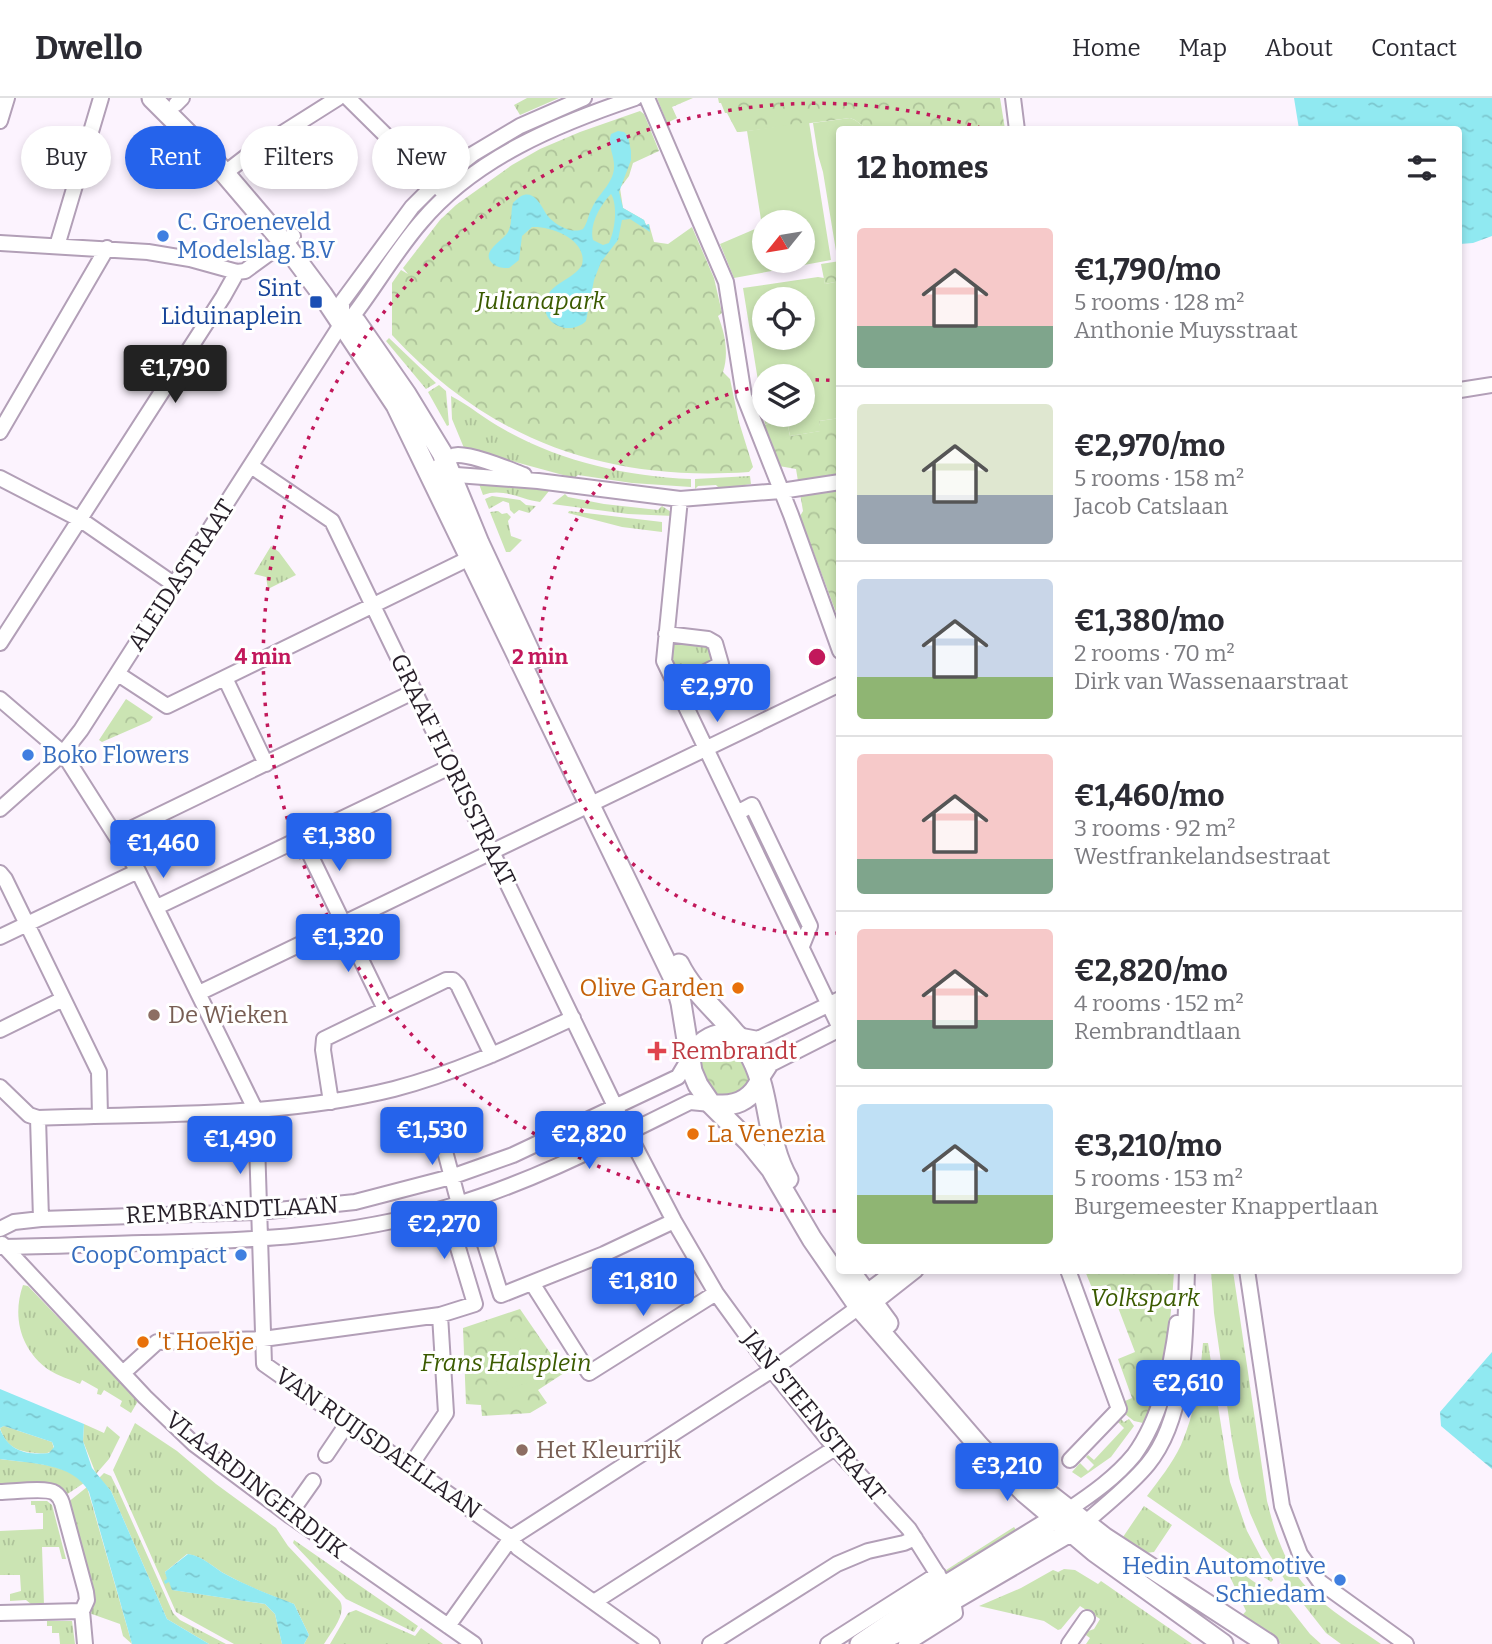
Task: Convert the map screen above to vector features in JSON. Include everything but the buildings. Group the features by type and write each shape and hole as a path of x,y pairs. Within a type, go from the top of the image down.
{"main road":[{"path":"152,98 230,169"},
{"path":"176,100 346,314 396,405 442,469 477,555 594,802 690,985 737,1035 753,1061 780,1164 821,1233 836,1253"},
{"path":"594,802 615,855 675,981 692,1071 698,1085 711,1104 750,1143 771,1169 812,1239 836,1267"},
{"path":"690,1057 700,1043 715,1035 737,1035"},
{"path":"711,1104 729,1106 746,1099 754,1093 760,1081"},
{"path":"842,1274 979,1447 1078,1528 1152,1595 1223,1644"},
{"path":"851,1274 866,1301"},
{"path":"860,1644 1061,1515"},
{"path":"875,1644 914,1625 945,1587 1078,1528"},
{"path":"1078,1528 1268,1644"}],"street":[{"path":"0,121 7,98"},
{"path":"57,246 101,98"},
{"path":"230,169 338,98"},
{"path":"348,98 376,126"},
{"path":"470,156 545,113 584,98"},
{"path":"346,314 422,220 483,168 553,128 635,98"},
{"path":"647,98 726,282 744,396 836,641"},
{"path":"1013,98 1016,126"},
{"path":"346,314 412,207 430,189"},
{"path":"439,189 446,197"},
{"path":"0,243 107,248 190,259 237,272 245,271 289,239"},
{"path":"0,432 107,248"},
{"path":"0,643 216,309 237,272"},
{"name":"ALEIDASTRAAT","path":"0,809 63,753 81,730 346,314"},
{"path":"1462,390 1492,385"},
{"name":"GRAAF FLORISSTRAAT","path":"251,466 332,521 615,1107"},
{"path":"442,469 680,499 781,491 836,483"},
{"path":"0,478 81,520 175,585"},
{"path":"680,499 664,661 737,813 752,805 810,926 802,946 835,1002 758,1039 737,1035"},
{"path":"118,674 167,705 477,555"},
{"path":"666,634 708,639 715,643 721,664 676,687"},
{"path":"225,678 266,764"},
{"path":"199,993 836,686"},
{"path":"116,835 415,691"},
{"path":"0,699 63,753 116,835 157,907 256,1111 263,1339"},
{"path":"157,907 452,766"},
{"path":"302,838 385,1009"},
{"path":"0,937 138,871"},
{"path":"0,873 99,1072 100,1116"},
{"path":"331,1102 323,1050 324,1039 446,980 453,980 458,985 492,1055"},
{"path":"0,1030 63,999"},
{"path":"0,1087 29,1115 37,1118 256,1111 331,1102 395,1089 492,1055 573,1018"},
{"path":"760,1081 771,1063 836,1031"},
{"name":"REMBRANDTLAAN","path":"0,1229 14,1222 41,1219 259,1212 355,1202 451,1178 513,1155 678,1077 690,1057"},
{"name":"REMBRANDTLAAN","path":"2,1245 259,1240 354,1230 459,1204 545,1173 690,1102 711,1104"},
{"path":"615,1107 628,1133"},
{"path":"37,1118 41,1219"},
{"path":"437,1121 459,1204 501,1295 604,1254 674,1221"},
{"name":"JAN STEENSTRAAT","path":"628,1133 674,1221 716,1293 772,1370 835,1448 909,1529 945,1587"},
{"path":"123,1373 157,1342 263,1339 440,1315 475,1304 459,1204"},
{"name":"VLAARDINGERDIJK","path":"2,1245 145,1397 194,1444 289,1515 474,1644"},
{"path":"866,1301 892,1274"},
{"path":"448,1626 511,1538 772,1370 866,1301 910,1274"},
{"path":"1069,1274 1119,1409 1070,1461"},
{"path":"1061,1515 1101,1487 1133,1456 1146,1436 1162,1396 1173,1352 1185,1274"},
{"path":"1078,1528 1131,1483 1164,1441 1177,1399 1185,1341 1186,1274"},
{"path":"1248,1274 1282,1506 1300,1554 1320,1582 1406,1644"},
{"path":"532,1283 589,1373 716,1293"},
{"path":"411,1465 446,1413 440,1315"},
{"name":"VAN RUIJSDAELLAAN","path":"263,1339 264,1364 411,1465 511,1538 518,1548 652,1644"},
{"path":"326,1455 349,1421"},
{"path":"594,1602 835,1448"},
{"path":"289,1515 313,1481"},
{"path":"0,1492 54,1492 62,1503 86,1592 87,1600 82,1611 85,1644"},
{"path":"710,1644 836,1564 868,1551 904,1544 915,1538"},
{"path":"828,1644 945,1587 955,1613 906,1644"},
{"path":"0,1613 82,1611"},
{"path":"1069,1644 1087,1618"}],"green space":[{"path":"527,98 559,98 520,115 514,105"},
{"path":"657,98 693,98 672,107 677,118 667,123"},
{"path":"718,98 1000,98 1005,126 863,126 850,118 737,132"},
{"name":"Julianapark","path":"640,111 644,114 659,151 633,163 629,176 620,188 623,208 644,220 646,225 649,224 654,242 668,244 692,227 714,278 722,313 718,316 725,344 723,372 730,379 739,422 753,467 749,472 647,470 599,461 554,447 510,428 469,403 430,372 392,335 392,283 401,270 408,274 403,268 440,220 456,205 512,165 540,149"},
{"path":"850,118 863,126 836,126 836,251 823,172 813,123"},
{"path":"809,122 831,260 816,263 816,210 759,210 747,131"},
{"path":"752,230 752,273 761,273 734,278 720,244"},
{"path":"836,262 836,282 825,284 821,264"},
{"path":"824,278 825,284 836,282 836,419 819,421 821,431 790,436 788,427 815,427 815,364 755,364 753,350 815,350 815,287 752,287 752,344 743,288"},
{"path":"389,338 436,383 426,389 386,341"},
{"path":"439,385 446,391 447,426 428,392"},
{"path":"451,396 505,430 549,451 619,471 691,479 691,487 632,483 578,475 574,478 464,448 452,419"},
{"path":"836,419 836,612 800,516 803,511 796,469 779,466 763,427 788,427 790,436 820,431 819,421"},
{"path":"750,476 751,484 720,489 716,485 698,486 695,489 695,479"},
{"path":"482,482 549,491 540,502 498,492 483,495 479,484"},
{"path":"565,494 568,497 604,504 658,510 662,506 674,516 628,514 552,504"},
{"path":"492,496 520,500 526,505 536,506 529,513 519,510 514,514 509,503 503,501 489,509 485,499"},
{"path":"498,511 511,517 508,521 511,536 522,540 510,552 506,552 490,512"},
{"path":"568,513 662,522 662,532 622,527"},
{"path":"271,546 279,552 296,575 268,589 266,577 254,574"},
{"path":"676,641 709,645 714,661 683,678 672,661 673,645"},
{"path":"126,699 153,717 150,721 102,742 99,740"},
{"path":"729,1037 754,1082 722,1103 702,1081 697,1052"},
{"name":"Volkspark","path":"1086,1274 1174,1274 1169,1329 1162,1368 1143,1423 1134,1421 1125,1414 1128,1410 1125,1401 1132,1398 1118,1359 1135,1352 1111,1289 1106,1285 1092,1288"},
{"path":"1211,1274 1233,1274 1267,1501 1285,1555 1312,1593 1381,1644 1341,1644 1326,1633 1286,1582 1264,1545 1239,1478 1214,1313"},
{"path":"23,1285 28,1286 138,1401 131,1413 120,1406 122,1401 104,1390 101,1395 97,1394 98,1389 82,1380 80,1384 53,1372 31,1353 21,1332 19,1320 18,1309"},
{"name":"Frans Halsplein","path":"520,1309 564,1373 538,1390 547,1403 530,1413 482,1416 481,1405 466,1404 463,1328"},
{"path":"517,1338 531,1382 500,1391 486,1347"},
{"path":"1203,1343 1208,1343 1230,1482 1247,1531 1273,1580 1271,1582 1147,1496 1174,1459 1186,1433 1196,1395"},
{"path":"1121,1419 1124,1422 1129,1419 1134,1426 1111,1457 1081,1478 1072,1472 1080,1463 1088,1471 1094,1465 1086,1457 1088,1455 1094,1460 1124,1428 1118,1422"},
{"path":"135,1423 177,1451 216,1484 276,1528 288,1546 340,1601 340,1617 324,1644 304,1644 309,1635 294,1604 244,1583 193,1555 187,1554 165,1572 173,1590 265,1604 275,1614 282,1644 234,1644 176,1612 113,1470"},
{"path":"84,1424 104,1433 107,1426 120,1437 109,1459 96,1474 83,1441"},
{"path":"4,1426 52,1442 54,1449 44,1453 19,1450 6,1440 0,1428"},
{"path":"0,1459 56,1467 76,1476 84,1483 63,1497 0,1490"},
{"path":"104,1473 111,1476 118,1490 173,1613 180,1620 226,1644 209,1644 167,1619 111,1491 99,1478"},
{"path":"87,1487 132,1644 123,1636 120,1624 89,1613 67,1503"},
{"path":"31,1501 47,1501 52,1505 66,1559 62,1559 59,1547 42,1547 44,1605 32,1605 26,1600 10,1601 10,1594 21,1591 20,1575 0,1575 0,1531 43,1529 43,1513 36,1513 35,1505 31,1505"},
{"path":"1144,1506 1172,1525 1154,1552 1146,1553 1123,1537"},
{"path":"1014,1527 1019,1534 947,1576 943,1572"},
{"path":"294,1540 418,1626 414,1632 346,1599 293,1543"},
{"path":"1229,1564 1288,1606 1321,1644 1281,1644 1240,1618 1246,1611 1225,1566"},
{"path":"1064,1569 1075,1570 1098,1584 1101,1581 1192,1644 1086,1644 1090,1638 1083,1633 1094,1629 1100,1619 1080,1606 1058,1630 1044,1621 979,1606 1021,1588 1053,1570 1058,1572"},
{"path":"356,1610 415,1636 421,1628 443,1644 330,1644 348,1613"},
{"path":"47,1621 72,1621 75,1644 60,1644 59,1633 52,1633 52,1626 47,1626"}],"water":[{"path":"1294,98 1492,98 1492,236 1462,244 1462,126 1299,126"},
{"path":"624,132 628,136 631,151 631,160 619,192 623,208 644,220 646,225 649,224 650,232 630,219 622,220 618,240 601,262 594,280 586,321 579,326 564,328 551,321 545,308 552,289 582,265 580,248 574,242 558,232 532,227 522,236 519,260 509,268 495,265 489,260 489,255 508,232 513,203 523,195 532,195 556,224 573,230 583,229 613,174 611,134","holes":["611,194 613,232 609,243 603,245 593,240 593,228 603,204"]},
{"path":"1492,1352 1492,1469 1441,1426 1440,1412"},
{"path":"0,1389 84,1424 83,1441 92,1468 111,1491 167,1619 209,1644 132,1644 89,1492 82,1482 73,1475 50,1466 0,1459 0,1429 8,1443 26,1452 49,1453 54,1447 52,1442 4,1426 0,1428"},
{"path":"188,1554 199,1557 244,1583 294,1604 309,1635 304,1644 282,1644 275,1614 265,1604 172,1590 169,1582 165,1584 165,1572"}],"place":[{"name":"C. Groeneveld Modelslag. B.V","path":"163,236"},
{"name":"Sint Liduinaplein","path":"316,302"},
{"name":"Boko Flowers","path":"28,755"},
{"name":"Olive Garden","path":"738,988"},
{"name":"De Wieken","path":"154,1015"},
{"name":"Rembrandt","path":"657,1051"},
{"name":"La Venezia","path":"693,1134"},
{"name":"CoopCompact","path":"241,1255"},
{"name":"'t Hoekje","path":"143,1342"},
{"name":"Het Kleurrijk","path":"522,1450"},
{"name":"Hedin Automotive Schiedam","path":"1340,1580"}]}
